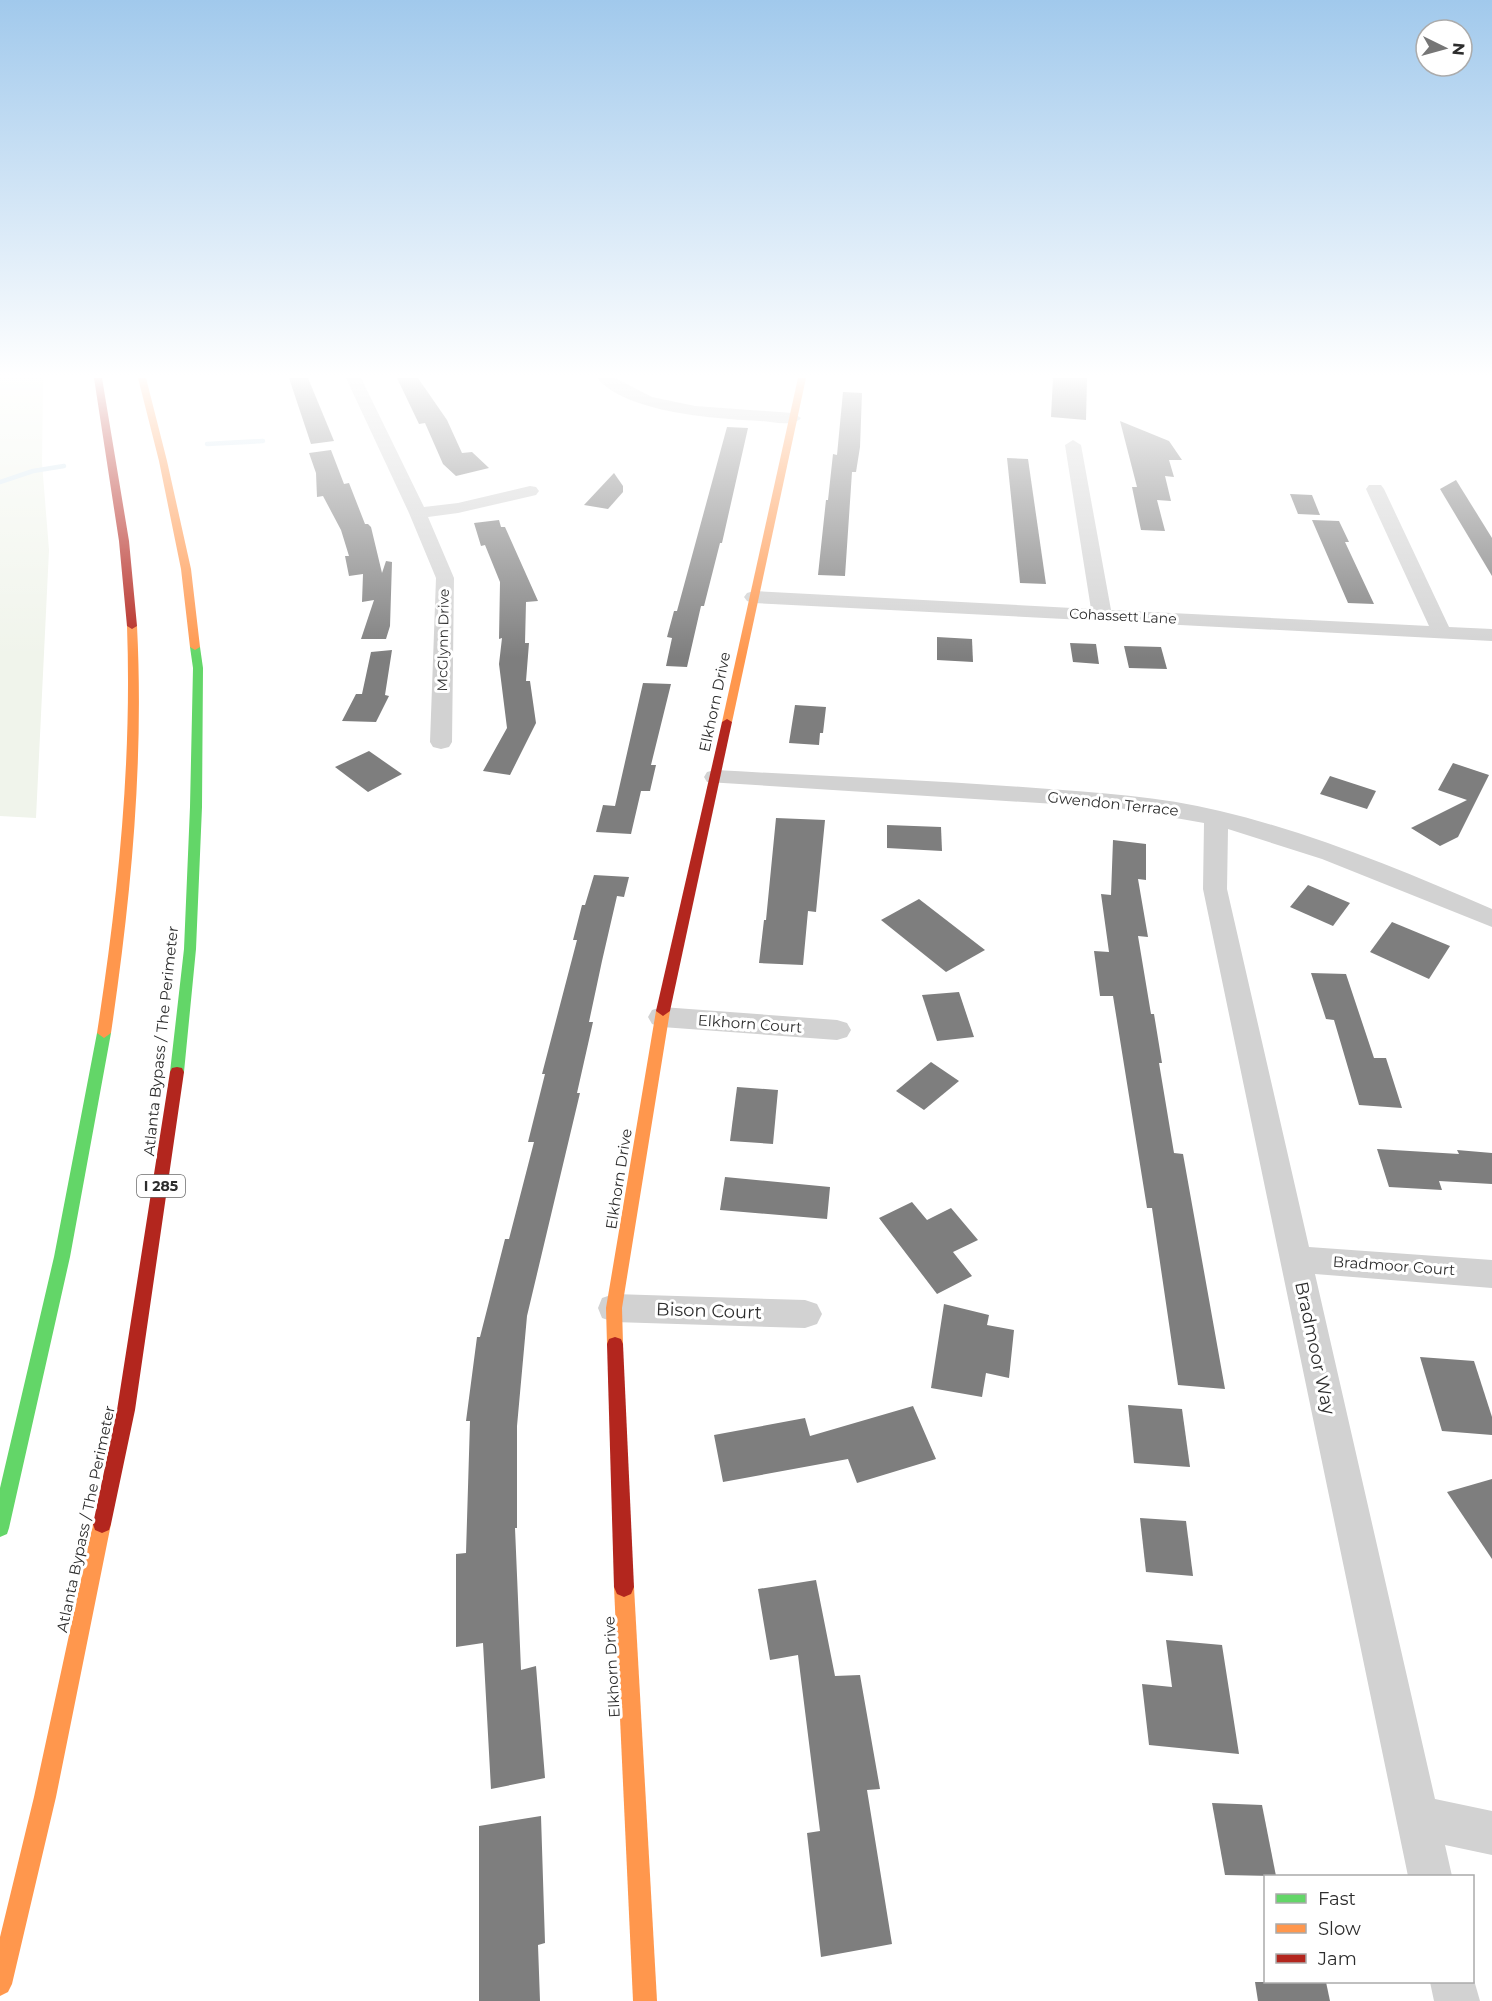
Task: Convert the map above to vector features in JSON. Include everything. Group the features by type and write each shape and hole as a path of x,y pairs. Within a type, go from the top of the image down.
{"main road":[{"path":"0,1528 33,1392 75,1197 108,1013 124,889 135,715 134,641 130,588 112,471"},
{"name":"Atlanta Bypass / The Perimeter","path":"0,1984 45,1797 126,1410 172,1115 190,949 196,807 198,668 186,569 166,471"},
{"name":"Elkhorn Drive","path":"645,2001 617,1447 614,1308 662,1017 781,471"}],"street":[{"name":"McGlynn Drive","path":"398,471 445,578 441,742"},
{"path":"1078,471 1102,615"},
{"path":"1375,489 1442,633"},
{"path":"418,513 469,506 530,491"},
{"name":"Cohassett Lane","path":"754,597 1492,635"},
{"name":"Gwendon Terrace","path":"715,777 1047,796 1160,806 1216,818 1289,839 1384,872 1492,918"},
{"name":"Bradmoor Way","path":"1216,818 1215,889 1430,1875"},
{"name":"Elkhorn Court","path":"662,1017 837,1030"},
{"name":"Bradmoor Court","path":"1296,1259 1492,1274"},
{"name":"Bison Court","path":"614,1308 804,1314"},
{"path":"1416,1817 1492,1833"},
{"path":"1453,1983 1457,2001"}],"shaded area":[{"path":"0,471 43,471 49,550 36,818 0,816"}],"building":[{"path":"339,471 344,484 349,483 365,524 371,527 382,573 386,561 392,562 390,626 386,639 361,639 374,600 362,602 363,574 349,576 345,556 349,556 341,530 323,496 317,497 316,473"},
{"path":"451,471 475,471 456,476"},
{"path":"715,471 738,471 722,543 720,543 704,606 701,606 687,667 666,666 672,638 667,637 674,611 677,611"},
{"path":"831,471 856,471 852,472 845,576 818,575 826,500 828,500"},
{"path":"1008,471 1030,471 1046,584 1020,583"},
{"path":"1133,471 1172,471 1174,477 1165,476 1171,501 1157,500 1165,531 1141,530 1132,487 1137,487"},
{"path":"614,473 623,486 623,492 608,509 584,505"},
{"path":"1456,480 1492,538 1492,576 1440,489"},
{"path":"1290,494 1312,495 1320,515 1298,514"},
{"path":"499,520 501,527 505,527 538,601 526,602 525,643 529,643 526,681 530,681 536,723 510,775 483,771 507,728 499,664 502,638 499,639 500,582 485,545 481,546 474,523"},
{"path":"1312,520 1339,521 1349,542 1345,542 1374,604 1348,603"},
{"path":"937,637 972,639 973,662 937,660"},
{"path":"1070,643 1096,644 1099,664 1073,662"},
{"path":"1124,646 1161,647 1167,669 1129,668"},
{"path":"392,650 385,695 389,696 376,722 342,721 356,694 362,694 371,652"},
{"path":"643,683 671,684 651,765 656,765 650,791 641,791 631,834 596,832 603,805 615,806"},
{"path":"795,705 826,707 819,745 789,743"},
{"path":"369,751 402,774 368,792 335,767"},
{"path":"1453,763 1489,775 1458,837 1440,846 1411,828 1467,800 1438,790"},
{"path":"1330,776 1376,791 1367,809 1320,794"},
{"path":"776,818 825,820 816,912 808,911 803,965 759,963 764,920 766,920"},
{"path":"887,825 941,827 942,851 887,848"},
{"path":"1113,840 1146,844 1146,880 1138,879 1148,937 1138,936 1151,1014 1154,1014 1162,1063 1159,1063 1174,1153 1183,1154 1225,1389 1178,1385 1152,1208 1147,1208 1113,996 1100,996 1094,951 1109,952 1101,894 1111,895"},
{"path":"594,875 629,877 624,897 617,896 589,1022 593,1022 577,1093 580,1093 527,1316 517,1426 517,1528 515,1528 521,1670 536,1666 545,1778 491,1789 483,1643 456,1647 456,1554 466,1553 470,1421 466,1421 477,1337 480,1337 505,1239 509,1239 534,1142 528,1142 545,1074 542,1074 577,940 573,940 582,905 585,905"},
{"path":"1308,885 1350,903 1333,926 1290,907"},
{"path":"919,899 985,950 946,972 881,920"},
{"path":"1392,922 1450,946 1429,979 1370,952"},
{"path":"1311,973 1346,974 1374,1058 1386,1058 1402,1108 1359,1105 1334,1020 1326,1019"},
{"path":"959,992 974,1037 937,1041 922,995"},
{"path":"931,1062 959,1081 924,1110 896,1091"},
{"path":"737,1087 778,1090 773,1144 730,1141"},
{"path":"1377,1149 1459,1154 1457,1150 1492,1153 1492,1184 1439,1181 1442,1190 1389,1187"},
{"path":"725,1177 830,1187 827,1219 720,1210"},
{"path":"912,1202 927,1220 951,1208 978,1240 953,1252 972,1276 937,1294 879,1218"},
{"path":"944,1304 989,1315 987,1325 1014,1330 1009,1378 986,1373 982,1397 931,1388"},
{"path":"1420,1357 1474,1361 1492,1417 1492,1435 1442,1431"},
{"path":"1128,1405 1182,1409 1190,1467 1134,1463"},
{"path":"913,1406 936,1459 857,1483 848,1459 723,1482 714,1435 805,1418 810,1436"},
{"path":"1492,1479 1492,1559 1447,1492"},
{"path":"1140,1518 1186,1521 1193,1576 1146,1572"},
{"path":"816,1580 835,1676 860,1675 880,1789 867,1790 892,1944 821,1957 807,1833 820,1831 798,1655 770,1660 758,1589"},
{"path":"1166,1640 1222,1645 1239,1754 1149,1745 1142,1684 1172,1687"},
{"path":"1212,1803 1262,1805 1276,1875 1225,1875"},
{"path":"541,1816 545,1943 538,1945 540,2001 479,2001 479,1826"},
{"path":"1255,1982 1326,1983 1330,2001 1258,2001"}],"waterway":[{"path":"0,482 32,471"}],"traffic: fast":[{"path":"177,1072 190,949 196,807 198,668 195,647"},
{"path":"0,1528 62,1257 104,1033"}],"traffic: slow":[{"path":"165,471 186,569 195,647"},
{"path":"727,722 782,471"},
{"path":"104,1033 124,881 133,779 132,626"},
{"path":"615,1344 614,1308 663,1011"},
{"path":"0,1984 45,1797 102,1524"},
{"path":"624,1587 645,2001"}],"traffic: jam":[{"path":"113,471 124,541 132,626"},
{"path":"663,1011 727,722"},
{"path":"102,1524 126,1410 177,1072"},
{"path":"615,1344 624,1587"}]}
